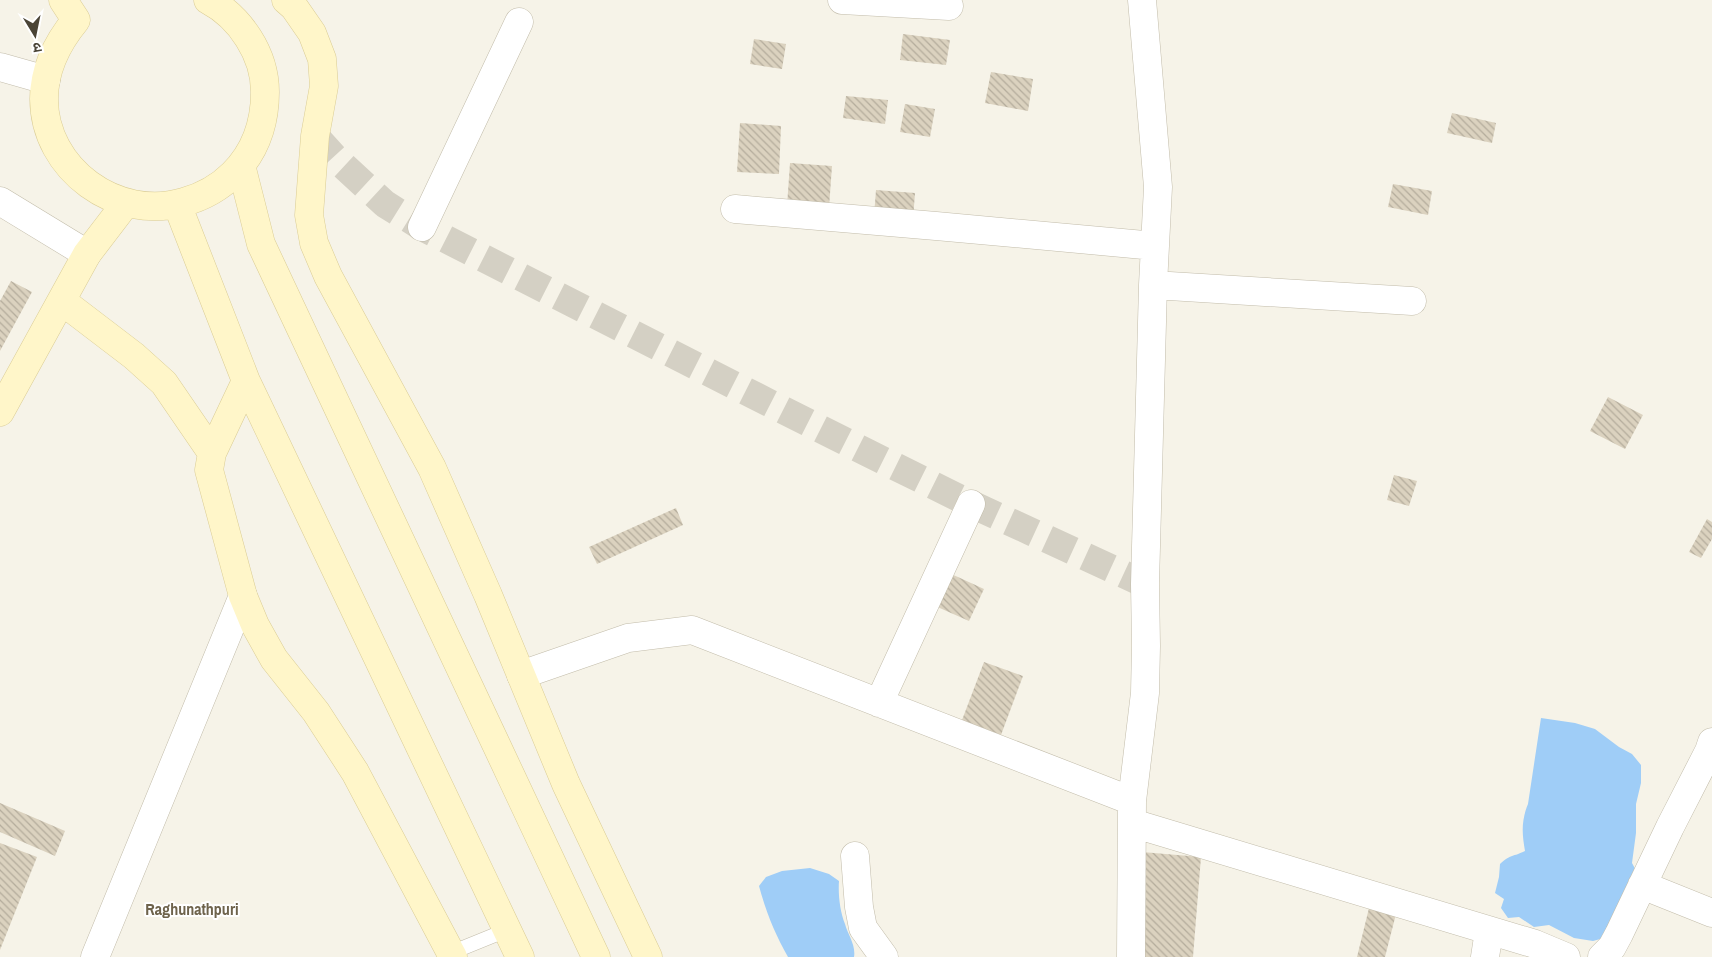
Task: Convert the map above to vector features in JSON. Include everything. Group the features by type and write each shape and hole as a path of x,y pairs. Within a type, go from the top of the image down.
{"main road":[{"path":"63,0 76,20 56,47 46,80 44,100 47,120 53,139 62,156 74,172 89,185 107,196 126,203 160,206 195,199 228,179 241,166 252,149 262,123 266,90 256,51 246,33 233,18 208,0"},
{"path":"286,0 294,7 312,33 322,59 324,86 315,136 308,215 314,242 328,276 432,468 488,595 566,784 648,957"},
{"path":"241,166 261,244 596,957"},
{"path":"0,412 87,254 126,203"},
{"path":"177,204 246,381 520,957"},
{"path":"62,301 134,356 164,383 212,453"},
{"path":"246,381 212,453 209,470 243,596 255,625 274,659 316,712 355,772 449,955"}],"street":[{"path":"842,0 949,6"},
{"path":"1131,957 1132,812 1145,693 1145,584 1153,285 1158,187 1142,0"},
{"path":"422,227 520,22"},
{"path":"0,67 46,80"},
{"path":"0,201 87,254"},
{"path":"734,209 1155,246"},
{"path":"1153,285 1412,301"},
{"path":"879,703 971,504"},
{"path":"95,957 243,596"},
{"path":"521,676 628,638 692,630 879,703 1132,812 1535,944 1566,957"},
{"path":"1602,957 1612,947 1619,934 1712,742"},
{"path":"855,856 859,907 863,928 884,957"},
{"path":"1642,885 1712,913"},
{"path":"1485,957 1489,930"}],"lane":[{"path":"449,955 507,930"}],"water":[{"path":"1541,718 1575,723 1595,729 1632,754 1641,765 1641,783 1636,804 1636,833 1632,863 1640,878 1604,938 1593,941 1574,938 1549,925 1534,927 1519,917 1508,918 1501,908 1504,899 1495,893 1500,864 1510,857 1525,851 1523,822 1528,804"},
{"path":"810,868 829,874 839,881 839,897 843,919 853,944 854,957 788,957 779,940 759,886 766,877 782,871"}],"building":[{"path":"903,34 950,40 946,65 900,60"},
{"path":"754,39 786,44 782,69 750,64"},
{"path":"991,72 1033,79 1028,111 985,103"},
{"path":"846,96 888,100 885,124 843,118"},
{"path":"905,104 935,109 930,137 900,132"},
{"path":"1452,113 1496,123 1492,143 1447,133"},
{"path":"740,123 781,126 779,174 737,172"},
{"path":"790,163 832,166 829,208 787,206"},
{"path":"1393,184 1432,191 1428,215 1388,207"},
{"path":"876,190 915,193 913,219 874,216"},
{"path":"11,281 32,292 0,351 0,301"},
{"path":"1608,397 1643,415 1625,449 1590,431"},
{"path":"1394,475 1417,481 1409,506 1387,500"},
{"path":"676,508 683,525 597,564 589,547"},
{"path":"1707,519 1712,522 1712,539 1701,558 1689,552"},
{"path":"947,572 984,589 969,621 933,605"},
{"path":"984,662 1023,676 1001,735 962,720"},
{"path":"0,803 65,831 55,856 0,832"},
{"path":"0,843 37,857 0,950"},
{"path":"1142,852 1201,857 1193,957 1133,957"},
{"path":"1369,908 1396,914 1385,957 1357,957"}],"tunnel":[{"path":"315,136 334,157 385,204 422,227 971,504 1145,584"}],"district":[{"name":"Raghunathpuri","path":"192,909"}]}
